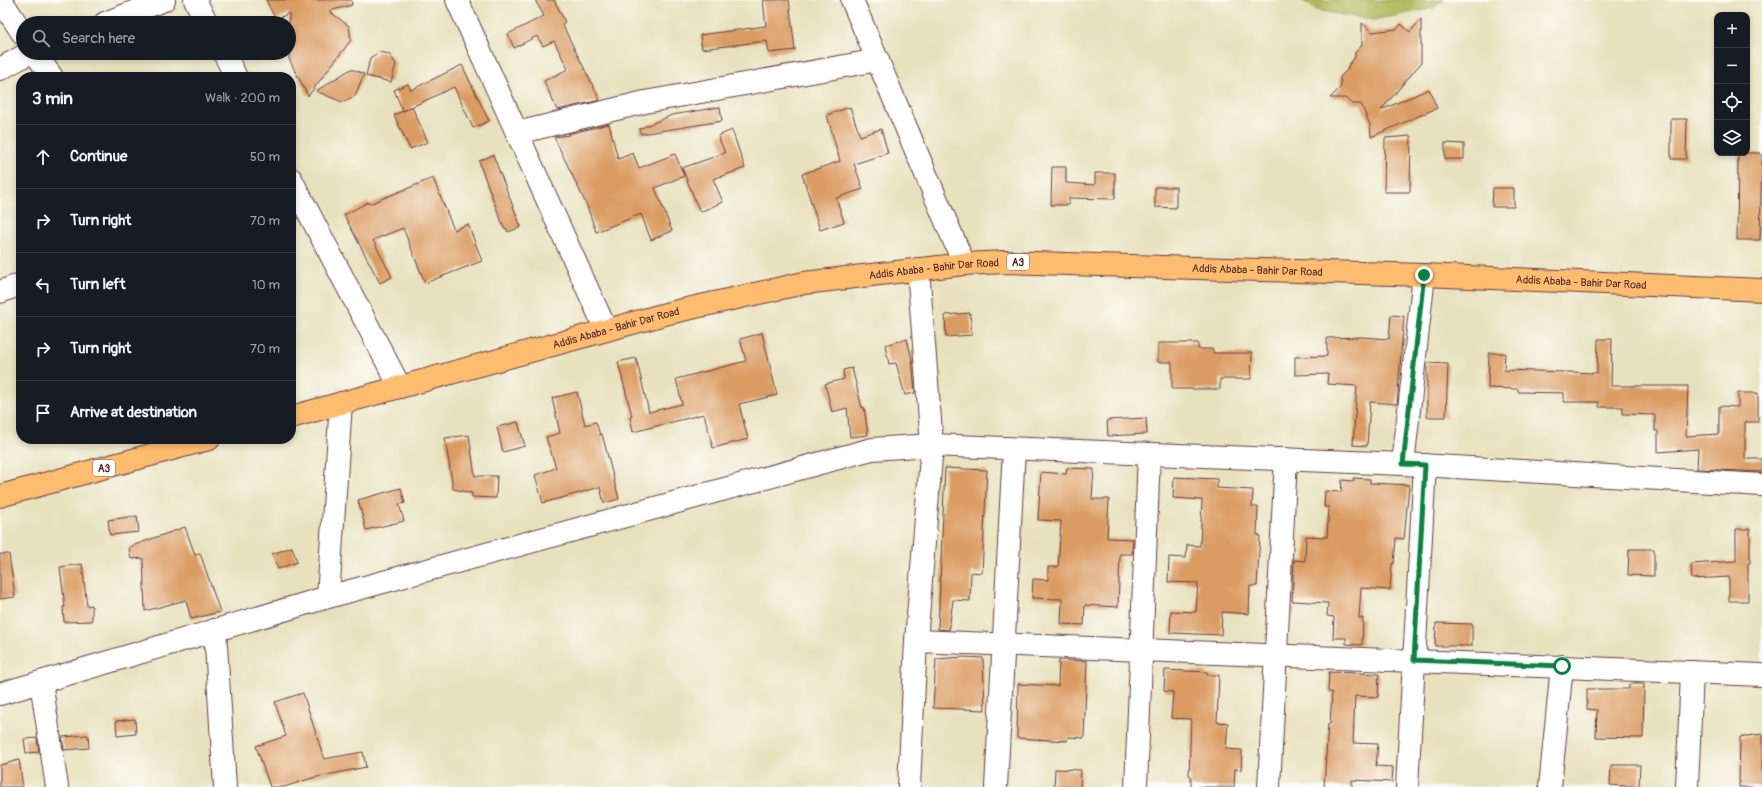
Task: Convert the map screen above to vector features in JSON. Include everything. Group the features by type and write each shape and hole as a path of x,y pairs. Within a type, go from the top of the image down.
{"highway":[{"name":"Addis Ababa - Bahir Dar Road","path":"296,416 669,313 804,283 964,264 1005,262 1424,275 1762,290"},
{"name":"A3","path":"0,496 191,444"}],"street":[{"path":"1,0 16,23"},
{"path":"123,16 164,0"},
{"path":"195,0 204,16"},
{"path":"457,0 606,330"},
{"path":"852,0 964,264"},
{"path":"0,69 16,60"},
{"path":"40,60 48,72"},
{"path":"228,60 234,72"},
{"path":"517,133 645,102 878,60"},
{"path":"296,196 400,387"},
{"path":"909,787 916,640 932,445 918,269"},
{"path":"1403,464 1424,275"},
{"path":"328,597 341,403"},
{"path":"0,694 328,597 872,449 932,445 1286,459 1425,465 1762,485"},
{"path":"996,787 1014,449"},
{"path":"1136,787 1150,454"},
{"path":"1268,787 1286,459"},
{"path":"1407,787 1425,465"},
{"path":"215,630 224,787"},
{"path":"916,640 1762,674"},
{"path":"1550,787 1562,666"},
{"path":"1687,787 1692,672"},
{"path":"41,682 57,787"}],"green space":[{"path":"1302,0 1444,0 1433,8 1373,20 1317,10"}],"building":[{"path":"266,0 351,0 352,5 329,11 349,26 351,40 308,96 290,60 296,60 296,16 289,16 289,13 283,16 274,16"},
{"path":"535,0 554,0 565,22 562,24 600,100 557,110 544,81 568,69 554,41 543,46 537,36 514,48 508,34 544,16"},
{"path":"763,0 789,0 795,50 769,53 767,41 702,49 700,35 766,26"},
{"path":"1421,19 1421,63 1381,110 1429,89 1437,108 1371,137 1370,125 1361,104 1352,104 1345,98 1330,98 1341,87 1340,77 1348,69 1348,66 1355,57 1355,53 1362,45 1362,23 1372,32 1397,29 1401,24 1410,32"},
{"path":"379,52 389,54 396,64 391,82 366,76 370,58"},
{"path":"462,65 489,121 473,128 454,87 403,111 394,90 408,84 411,90"},
{"path":"351,69 364,74 355,96 342,102 316,91"},
{"path":"412,107 428,142 410,149 394,115"},
{"path":"720,107 722,121 641,134 639,129 672,115"},
{"path":"850,107 860,136 881,129 888,153 854,164 863,189 836,198 844,222 820,230 802,174 840,161 827,115"},
{"path":"1671,119 1687,119 1686,159 1671,159"},
{"path":"609,124 618,159 633,153 639,168 675,154 684,176 655,188 672,231 651,240 641,214 596,232 587,206 554,137 569,135 568,134"},
{"path":"732,130 745,168 713,179 723,202 700,212 682,168 725,153 718,136"},
{"path":"1411,136 1410,192 1384,192 1385,138"},
{"path":"1445,143 1464,144 1464,159 1445,159"},
{"path":"1750,153 1760,153 1760,155 1762,155 1760,240 1737,240 1738,156 1750,156"},
{"path":"493,155 521,227 508,232 506,228 504,228 479,161"},
{"path":"1052,167 1066,167 1066,183 1095,185 1095,173 1115,173 1115,199 1069,198 1069,205 1051,205"},
{"path":"433,178 454,230 468,224 482,261 425,283 403,228 373,240 392,277 380,283 344,215 368,202 369,204"},
{"path":"1155,187 1176,187 1176,208 1155,207"},
{"path":"1493,188 1514,188 1514,207 1492,207"},
{"path":"970,313 972,335 946,337 945,315"},
{"path":"1391,315 1404,316 1397,404 1370,402 1367,446 1353,445 1357,386 1327,384 1328,374 1295,375 1295,357 1327,356 1327,338 1362,337 1389,339"},
{"path":"762,333 777,395 739,404 748,439 713,448 704,414 633,432 630,417 632,416 618,362 636,358 649,412 682,404 676,379 746,361 740,339"},
{"path":"907,339 912,359 915,393 905,395 896,363 889,364 885,345"},
{"path":"1598,339 1612,339 1611,386 1688,386 1686,436 1719,434 1719,406 1738,407 1738,393 1758,393 1758,422 1745,422 1745,459 1762,459 1762,472 1697,469 1698,449 1658,452 1658,431 1655,431 1655,415 1623,414 1623,407 1599,407 1599,402 1564,402 1564,393 1518,392 1518,389 1488,388 1489,353 1505,353 1504,370 1597,373"},
{"path":"1158,343 1198,343 1198,349 1213,349 1213,353 1252,353 1251,379 1220,379 1220,389 1172,389 1172,362 1158,362"},
{"path":"1427,363 1448,364 1446,417 1427,417"},
{"path":"852,368 862,408 864,407 868,435 850,437 847,408 832,412 825,384 844,379 843,370"},
{"path":"577,392 585,425 596,422 600,435 602,434 619,499 604,503 600,487 543,503 535,475 556,468 546,437 560,433 552,398"},
{"path":"1146,418 1147,434 1108,436 1107,420"},
{"path":"518,422 525,446 503,452 497,427"},
{"path":"469,435 475,476 497,476 496,498 472,497 472,493 453,489 445,438"},
{"path":"945,468 987,470 982,573 971,572 970,601 953,600 949,630 938,629"},
{"path":"1067,468 1094,469 1092,499 1109,499 1107,538 1133,539 1132,554 1120,554 1118,607 1085,605 1084,625 1061,624 1062,599 1032,598 1033,579 1048,580 1048,567 1058,567 1061,521 1038,520 1041,472 1066,474"},
{"path":"1174,477 1217,479 1217,488 1253,490 1252,507 1258,507 1257,535 1260,535 1257,586 1250,586 1249,614 1222,612 1221,635 1170,633 1171,611 1196,612 1198,583 1168,582 1169,557 1186,558 1187,545 1200,546 1202,500 1173,498"},
{"path":"1353,478 1370,479 1370,483 1409,485 1404,539 1396,538 1390,590 1361,588 1359,618 1363,618 1362,645 1346,644 1346,638 1333,638 1334,617 1327,616 1328,603 1292,601 1294,560 1305,561 1306,536 1327,537 1329,507 1324,507 1325,491 1341,492 1342,480 1354,481"},
{"path":"401,488 405,503 399,504 404,521 366,530 358,500"},
{"path":"137,516 139,532 110,535 108,520"},
{"path":"185,527 195,555 200,553 220,612 191,619 186,600 145,611 143,558 131,559 129,547"},
{"path":"1736,529 1750,529 1748,601 1729,601 1729,577 1692,579 1691,564 1736,561"},
{"path":"292,547 297,562 278,569 272,554"},
{"path":"1629,549 1654,549 1654,576 1628,575"},
{"path":"0,554 9,554 15,597 0,599"},
{"path":"82,564 87,606 92,605 92,621 64,622 63,607 65,607 60,567"},
{"path":"1436,623 1472,624 1472,646 1435,646"},
{"path":"964,657 983,658 985,710 933,708 936,659"},
{"path":"1059,660 1087,661 1084,738 1068,737 1067,741 1017,738 1018,684 1058,686"},
{"path":"1165,670 1207,672 1207,675 1219,675 1217,722 1228,723 1226,749 1242,750 1241,770 1235,769 1234,787 1191,787 1191,776 1189,775 1191,719 1171,718 1173,692 1164,691"},
{"path":"1329,672 1379,674 1378,697 1355,696 1353,743 1378,744 1376,766 1393,767 1392,782 1352,780 1352,787 1324,787 1328,724 1330,724 1332,692 1328,692"},
{"path":"1629,684 1644,684 1643,738 1596,737 1597,710 1587,709 1587,689 1629,689"},
{"path":"303,693 324,759 363,752 366,767 312,778 284,787 270,787 256,746 286,736 275,702"},
{"path":"135,719 136,734 117,736 116,721"},
{"path":"1762,734 1762,787 1739,787 1740,737"},
{"path":"88,735 89,748 64,750 62,737"},
{"path":"37,738 39,752 26,753 24,739"},
{"path":"19,760 23,787 0,787 0,765"},
{"path":"1611,765 1640,765 1639,787 1610,785"},
{"path":"1055,769 1081,770 1080,787 1054,787"}],"route":[{"path":"1424,275 1403,464 1425,465 1414,660 1562,666"}]}
